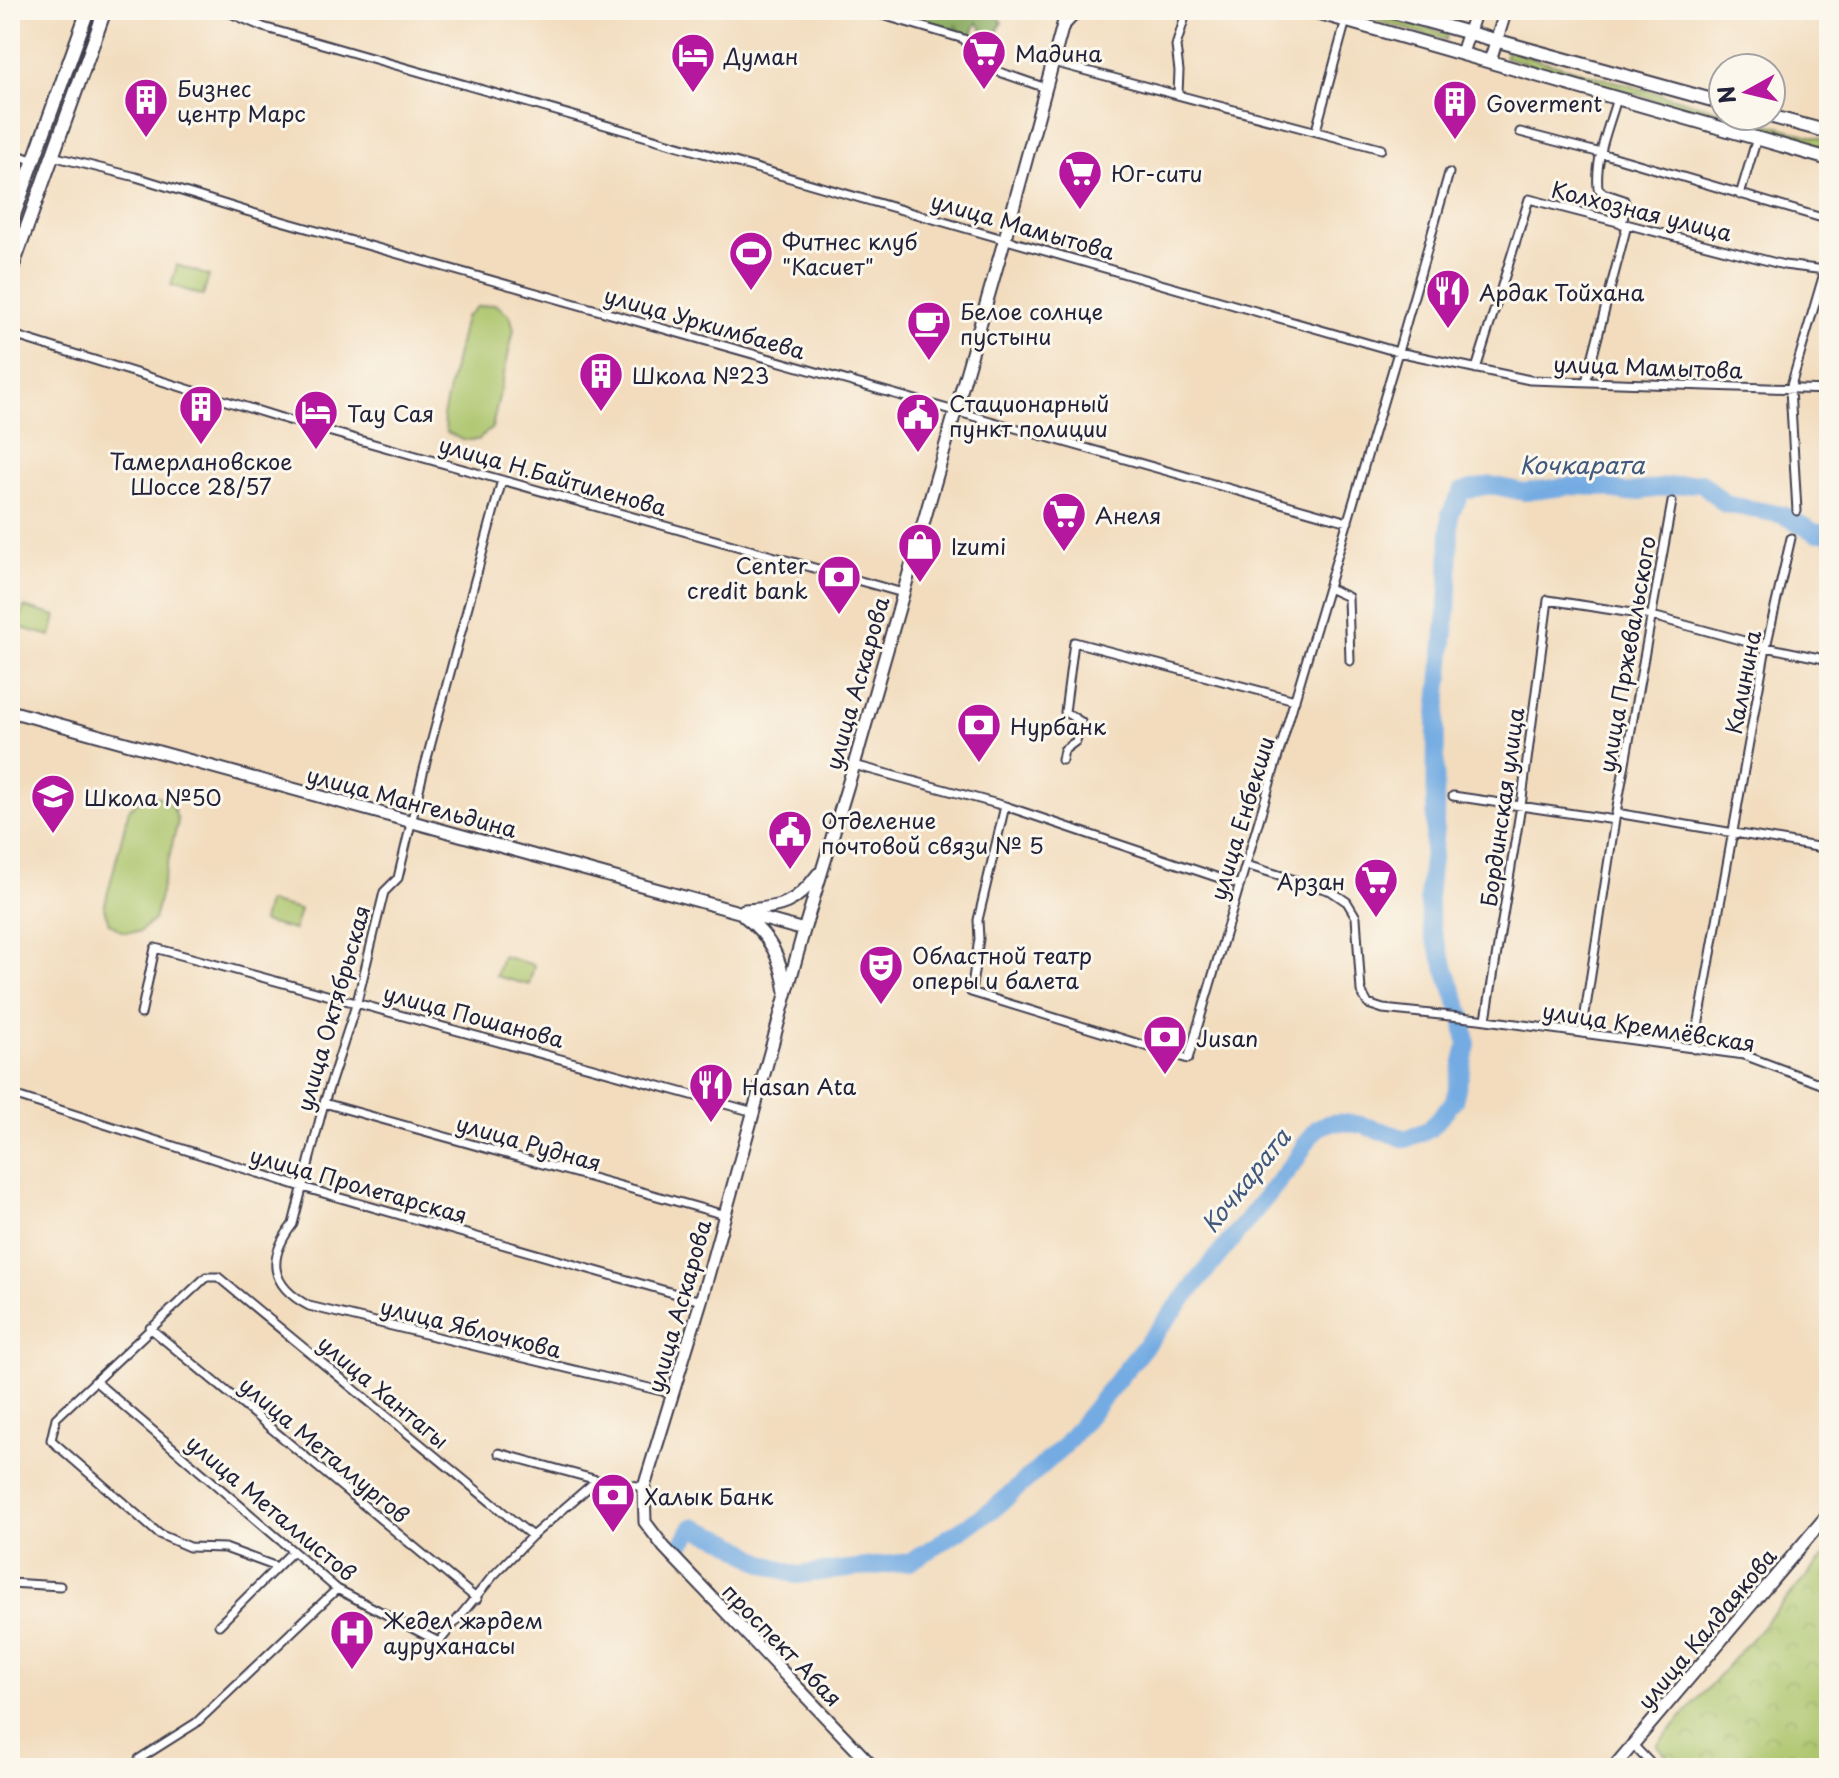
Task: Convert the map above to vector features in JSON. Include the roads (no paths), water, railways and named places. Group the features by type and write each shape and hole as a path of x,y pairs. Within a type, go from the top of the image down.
{"main road":[{"path":"10,226 88,10"},
{"path":"10,274 105,10"},
{"name":"улица Аскарова","path":"664,1547 645,1522 644,1487 701,1301 804,930 1005,238 1067,10"},
{"path":"1064,24 1077,10"},
{"path":"1309,10 1829,159"},
{"path":"1386,10 1707,99"},
{"path":"1462,53 1476,10"},
{"path":"1490,61 1506,10"},
{"path":"1787,121 1829,132"},
{"name":"улица Мангельдина","path":"10,711 804,930"},
{"path":"737,911 784,905 799,896 823,867"},
{"path":"737,911 761,929 771,942 782,970 786,996"},
{"name":"улица Калдаякова","path":"1613,1768 1829,1513"},
{"name":"проспект Абая","path":"664,1547 874,1768"}],"street":[{"name":"улица Мамытова","path":"223,10 263,27 1398,352 1530,380 1829,390"},
{"path":"865,10 964,39 982,66 1046,88"},
{"path":"1178,94 1176,46 1187,10"},
{"path":"1316,130 1346,20"},
{"path":"1053,62 1381,149"},
{"path":"1586,382 1626,206 1624,200 1603,193 1598,188 1601,153 1617,98"},
{"path":"1520,132 1829,220"},
{"path":"1740,195 1757,138"},
{"path":"10,152 34,161"},
{"name":"улица Уркимбаева","path":"52,156 136,177 246,211 1348,522"},
{"name":"улица Енбекши","path":"1005,806 978,920 979,939 971,992 1188,1059 1449,173"},
{"name":"Колхозная улица","path":"1476,369 1529,199 1784,265 1827,270"},
{"path":"1797,511 1790,389 1829,255"},
{"name":"улица Н.Байтиленова","path":"10,334 270,414 903,593"},
{"name":"улица Октябрьская","path":"275,1270 275,1255 280,1241 293,1224 324,1103 357,1002 384,892 398,878 502,480"},
{"name":"улица Пржевальского","path":"1582,1033 1615,817 1672,502"},
{"name":"Калинина","path":"1694,1049 1766,647 1791,538"},
{"path":"1328,588 1348,597 1350,661"},
{"name":"Бординская улица","path":"1486,1019 1521,806 1548,600 1652,616"},
{"path":"1652,616 1766,647 1829,660"},
{"path":"1062,760 1064,750 1076,741 1081,722 1065,712 1074,642 1295,700"},
{"path":"854,765 1005,806 1240,885"},
{"path":"1453,796 1829,849"},
{"name":"улица Кремлёвская","path":"1246,865 1331,891 1347,902 1356,917 1361,991 1368,1004 1383,1009 1486,1019 1744,1055 1829,1087"},
{"name":"улица Пошанова","path":"141,1014 155,948 754,1112"},
{"name":"улица Пролетарская","path":"10,1094 302,1187 701,1301"},
{"name":"улица Рудная","path":"324,1103 725,1215"},
{"name":"улица Яблочкова","path":"275,1270 293,1298 309,1306 674,1394"},
{"name":"улица Хантагы","path":"150,1328 206,1277 218,1277 532,1536"},
{"path":"150,1328 56,1418 51,1440 159,1534 189,1547 225,1548 277,1567"},
{"name":"улица Металлургов","path":"150,1328 477,1599"},
{"name":"улица Металлистов","path":"95,1381 337,1589 439,1642 477,1599"},
{"path":"499,1453 597,1480 644,1487"},
{"path":"477,1599 492,1577 532,1536 597,1480"},
{"path":"219,1625 293,1551"},
{"path":"10,1583 60,1586"},
{"path":"139,1759 196,1723 337,1589"},
{"path":"1633,1745 1655,1768"}],"waterway":[{"name":"Кочкарата","path":"680,1547 693,1527 729,1541 761,1562 796,1575 910,1562 995,1508 1063,1447 1296,1160 1318,1128 1338,1122 1349,1123 1406,1139 1430,1129 1454,1101 1467,1045 1463,1017 1432,931 1428,898 1435,829 1436,725 1449,590 1450,514 1462,491 1491,485 1524,492 1570,486 1604,487 1626,493 1701,482 1725,504 1783,515 1816,533 1829,533"}],"place":[{"name":"Мадина","path":"984,91"},
{"name":"Думан","path":"693,94"},
{"name":"Бизнес центр Марс","path":"146,139"},
{"name":"Goverment","path":"1455,141"},
{"name":"Юг-сити","path":"1080,211"},
{"name":"Фитнес клуб \"Касиет\"","path":"751,292"},
{"name":"Ардак Тойхана","path":"1448,330"},
{"name":"Белое солнце пустыни","path":"929,362"},
{"name":"Школа №23","path":"601,413"},
{"name":"Тамерлановское Шоссе 28/57","path":"201,446"},
{"name":"Тау Сая","path":"316,451"},
{"name":"Стационарный пункт полиции","path":"918,454"},
{"name":"Анеля","path":"1064,553"},
{"name":"Izumi","path":"920,584"},
{"name":"Center credit bank","path":"839,616"},
{"name":"Нурбанк","path":"979,764"},
{"name":"Школа №50","path":"53,835"},
{"name":"Отделение почтовой связи № 5","path":"790,871"},
{"name":"Арзан","path":"1376,919"},
{"name":"Областной театр оперы и балета","path":"881,1006"},
{"name":"Jusan","path":"1165,1076"},
{"name":"Hasan Ata","path":"711,1124"},
{"name":"Халык Банк","path":"613,1534"},
{"name":"Жедел жәрдем ауруханасы","path":"352,1671"}]}
